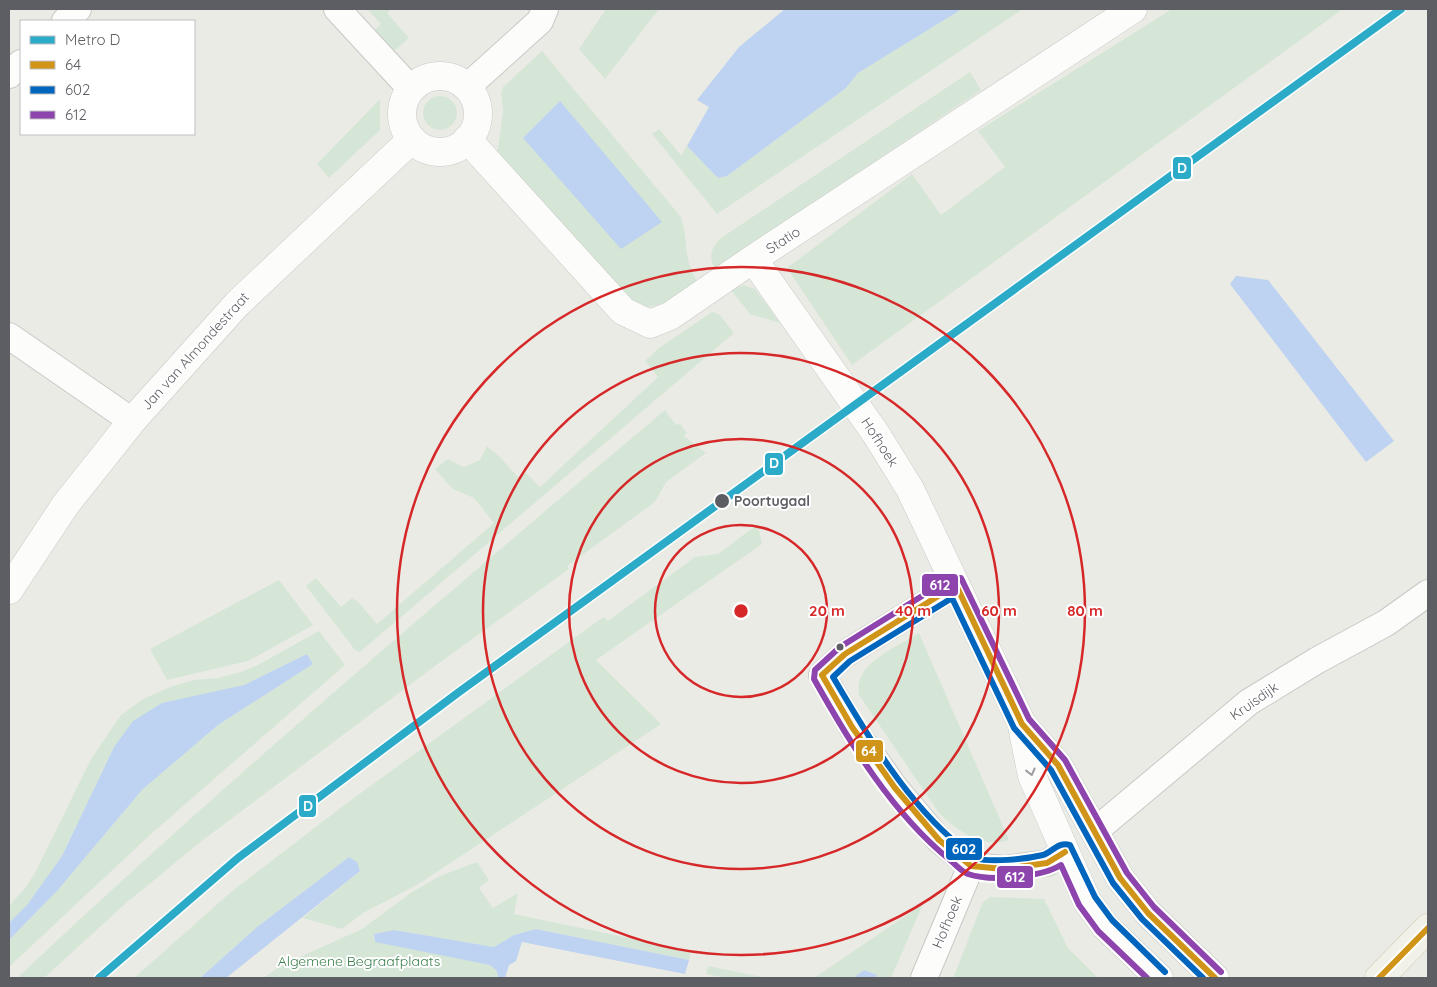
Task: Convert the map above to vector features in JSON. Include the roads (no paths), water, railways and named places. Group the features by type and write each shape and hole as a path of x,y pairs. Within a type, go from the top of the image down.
{"main road":[{"path":"1379,978 1428,928"}],"street":[{"path":"66,20 78,9"},
{"path":"337,9 411,89"},
{"path":"467,87 540,21 546,9"},
{"name":"Statio","path":"467,140 623,311 650,324 670,316 1133,9"},
{"path":"9,75 20,64"},
{"path":"438,76 449,77 467,87 473,95 478,114 473,132 467,140 452,149 443,151 426,149 412,139 406,131 402,114 406,96 411,89 419,82 438,76"},
{"name":"Jan van Almondestraat","path":"9,590 66,504 132,421 237,304 412,139"},
{"name":"Hofhoek","path":"753,260 876,434 910,489 1022,724 1032,776 1087,901 1105,926 1159,978"},
{"path":"9,336 132,421"},
{"path":"956,585 845,654 822,675 863,742 896,788 939,840 971,866 1004,869 1048,863 1094,831"},
{"name":"Kruisdijk","path":"1094,831 1249,702 1316,660 1386,623 1428,593"},
{"name":"Hofhoek","path":"1022,724 1058,765 1120,878 1137,899 1215,978"},
{"name":"Hofhoek","path":"924,978 971,866"}],"water":[{"path":"785,9 962,9 858,73 846,88 727,176 718,178 687,146 709,107 697,100 739,47"},
{"path":"560,101 662,222 621,249 523,138"},
{"path":"1236,276 1268,280 1394,441 1366,462 1230,284"},
{"path":"307,654 313,664 218,725 142,790 57,891 9,940 9,923 27,905 62,856 114,747 133,721 162,703 244,685"},
{"path":"349,857 357,862 360,871 226,978 200,978 257,927"},
{"path":"536,929 689,960 685,974 522,942 516,961 509,965 505,978 498,978 497,971 490,965 375,942 374,934 394,930 494,947 514,935"},
{"path":"864,970 877,975 876,978 853,978"}],"metro line":[{"name":"D","path":"99,978 238,858 459,692 1401,9"}],"place":[{"name":"Poortugaal","path":"722,501"}],"park label":[{"name":"Algemene Begraafplaats","path":"359,961"}]}
